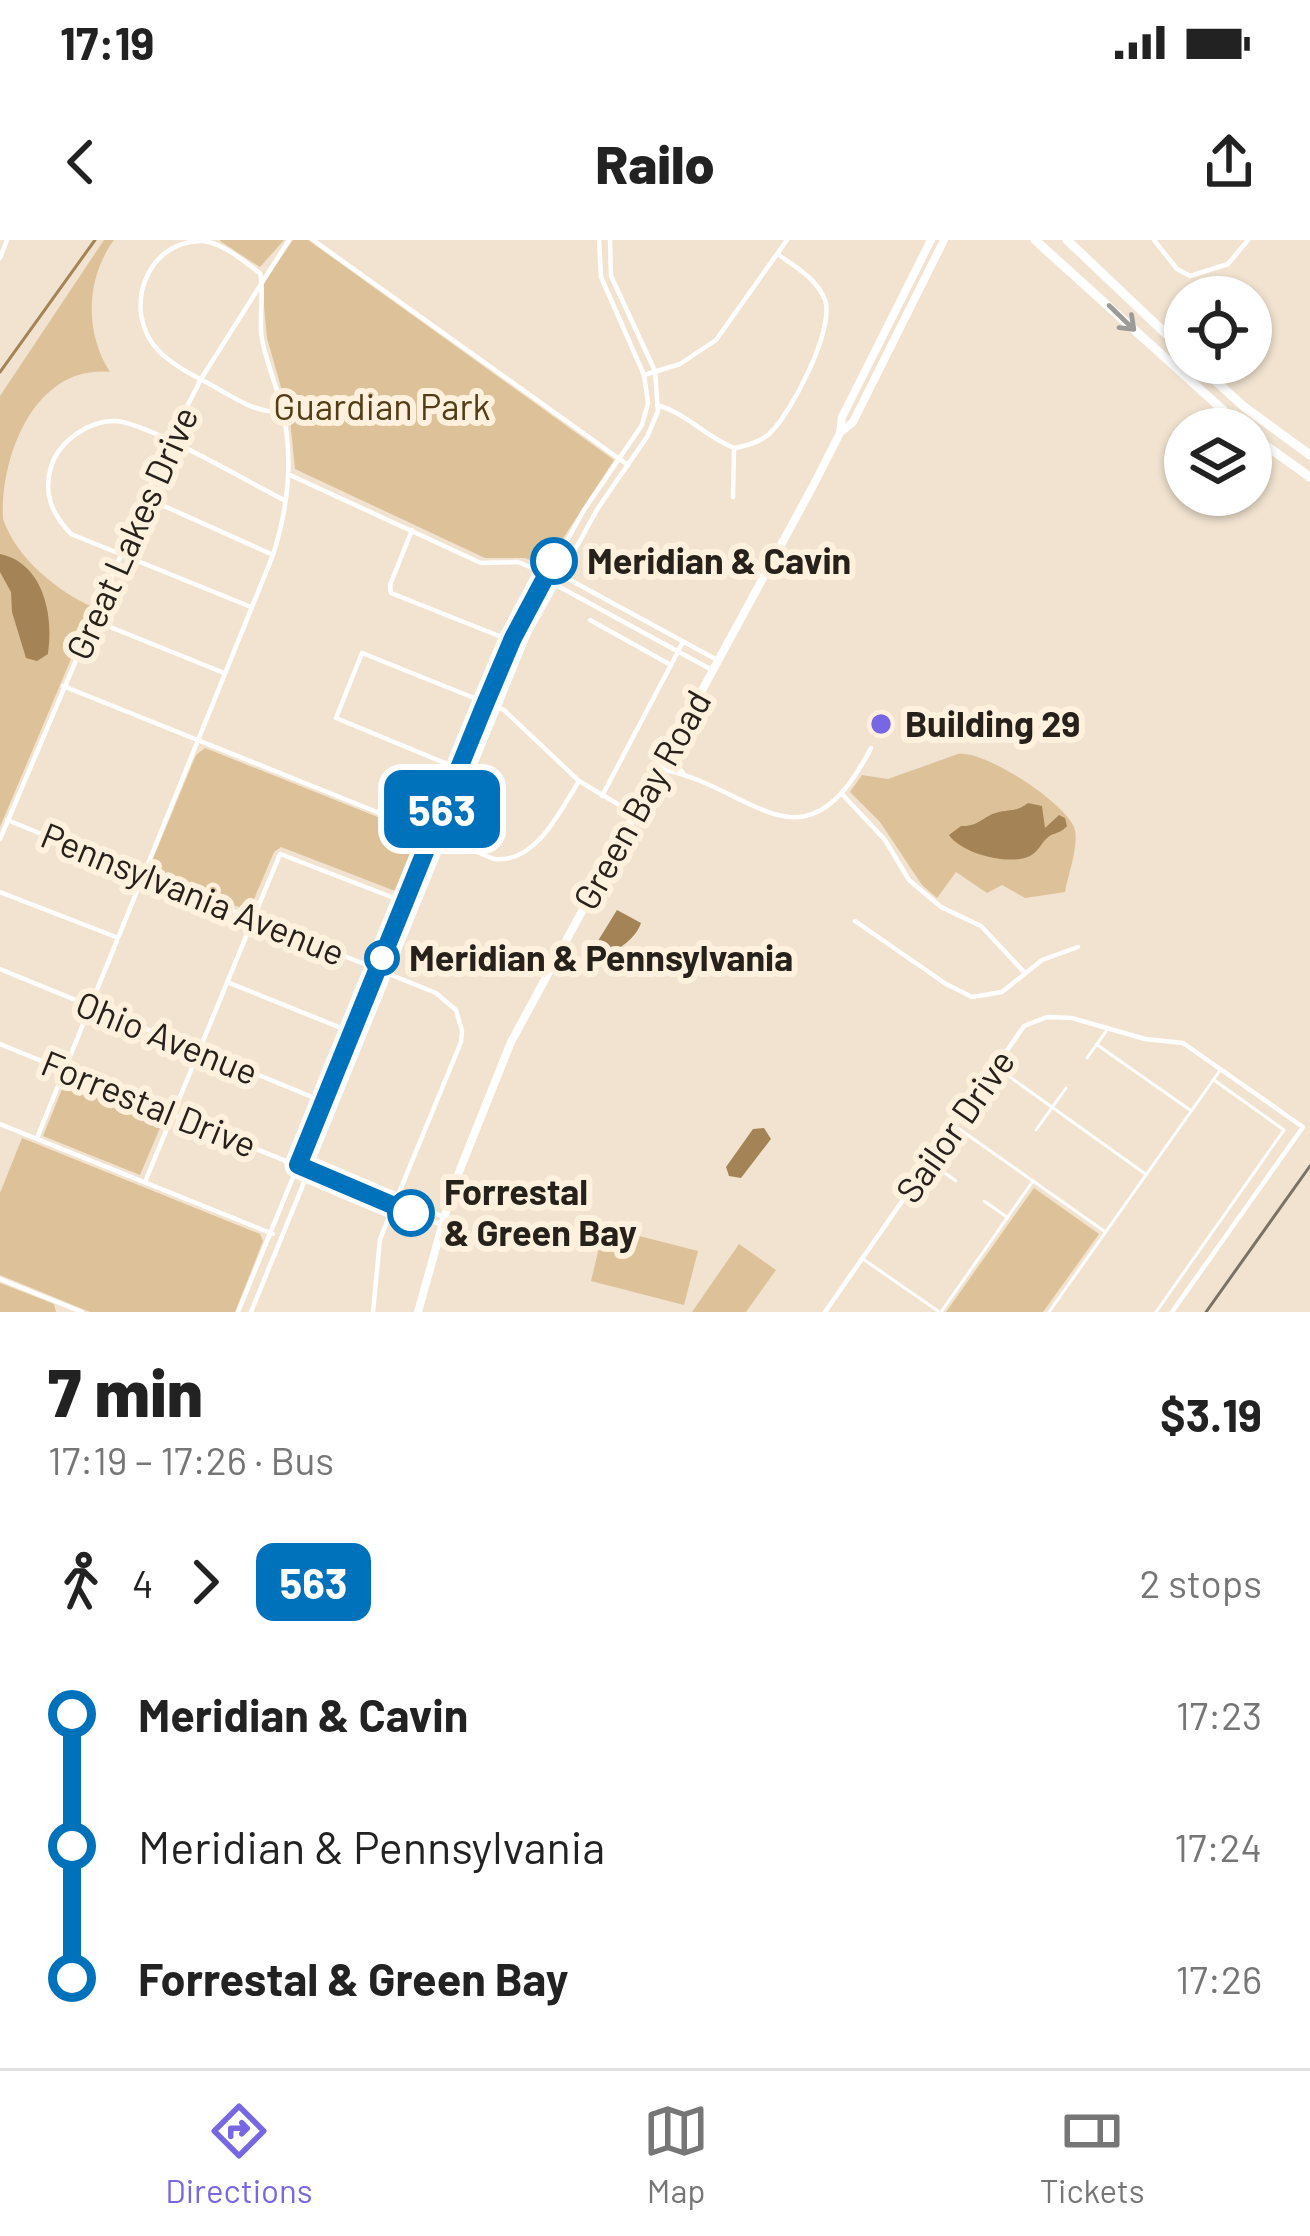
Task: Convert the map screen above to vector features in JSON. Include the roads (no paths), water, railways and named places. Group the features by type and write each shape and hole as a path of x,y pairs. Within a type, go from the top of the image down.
{"highway":[{"path":"1035,240 1220,408"},
{"path":"1066,240 1164,332"},
{"path":"1219,384 1310,455"},
{"path":"1272,450 1310,477"}],"main road":[{"name":"Green Bay Road","path":"418,1312 470,1142 511,1042 840,433 842,417 931,240"},
{"name":"Green Bay Road","path":"840,433 853,422 944,240"}],"street":[{"path":"0,258 7,240"},
{"name":"Great Lakes Drive","path":"0,839 169,442 201,379 289,240"},
{"path":"313,240 628,465"},
{"path":"238,1312 513,638 547,574 642,425 648,403 644,375 601,277 599,240"},
{"path":"251,1312 528,635 559,574 651,431 658,405 655,371 611,276 610,240"},
{"path":"644,375 694,357 716,340 787,240"},
{"path":"1154,240 1184,274 1206,273 1228,264 1249,240"},
{"path":"38,1138 273,555 286,501 283,412 261,338 260,273 202,241 171,247 149,269 140,303 147,334 170,361 201,379 254,408 283,412"},
{"path":"648,403 734,448 761,440 777,424 802,384 827,317 824,298 814,281 778,255"},
{"path":"251,607 86,542 60,523 48,497 55,458 76,433 117,421 134,425 286,501"},
{"path":"733,497 734,448"},
{"path":"288,474 481,563 518,562 559,574 683,642 717,666"},
{"path":"145,497 273,555"},
{"path":"412,530 391,593 499,636 528,635"},
{"path":"547,574 554,584 678,652 717,666"},
{"path":"93,620 224,673"},
{"path":"590,620 671,665"},
{"path":"602,796 683,642"},
{"path":"469,773 336,718 362,653 496,706 522,724 579,782 621,806"},
{"path":"63,686 494,859 513,859 538,840 579,782"},
{"path":"658,768 683,773 758,811 811,814 842,794 871,748"},
{"path":"667,752 683,773"},
{"path":"842,794 885,840 909,880 941,907 981,926 1025,973"},
{"name":"Pennsylvania Avenue","path":"7,820 388,973 446,999 456,1010 462,1031 455,1058 377,1254 373,1312"},
{"path":"146,1182 280,854 415,906"},
{"path":"0,892 116,937"},
{"path":"855,921 967,995 984,997 1002,992 1042,960 1078,947"},
{"name":"Ohio Avenue","path":"0,970 334,1106"},
{"path":"227,982 362,1036"},
{"name":"Sailor Drive","path":"824,1312 1024,1027 1047,1017 1072,1018 1144,1039 1183,1042 1303,1127 1172,1312"},
{"path":"1087,1058 1109,1027"},
{"name":"Forrestal Drive","path":"0,1044 393,1206 443,1221"},
{"path":"1096,1045 1191,1111"},
{"path":"996,1067 1146,1174"},
{"path":"1049,1312 1221,1070"},
{"path":"1156,1312 1285,1130 1214,1079"},
{"path":"1036,1130 1066,1088"},
{"path":"0,1124 281,1237"},
{"path":"954,1126 1105,1232"},
{"path":"312,1163 443,1221"},
{"name":"Forrestal Drive","path":"298,1165 312,1163"},
{"path":"930,1163 956,1181"},
{"path":"863,1258 940,1312 1033,1181"},
{"path":"984,1201 1007,1218"},
{"path":"0,1279 82,1312"}],"waterway":[{"path":"0,372 95,240"}],"railway":[{"path":"1206,1312 1310,1166"}],"place":[{"name":"Meridian & Cavin","path":"554,561"},
{"name":"Building 29","path":"881,724"},
{"name":"Meridian & Pennsylvania","path":"382,958"},
{"name":"Forrestal & Green Bay","path":"411,1213"}],"park label":[{"name":"Guardian Park","path":"382,407"}]}
